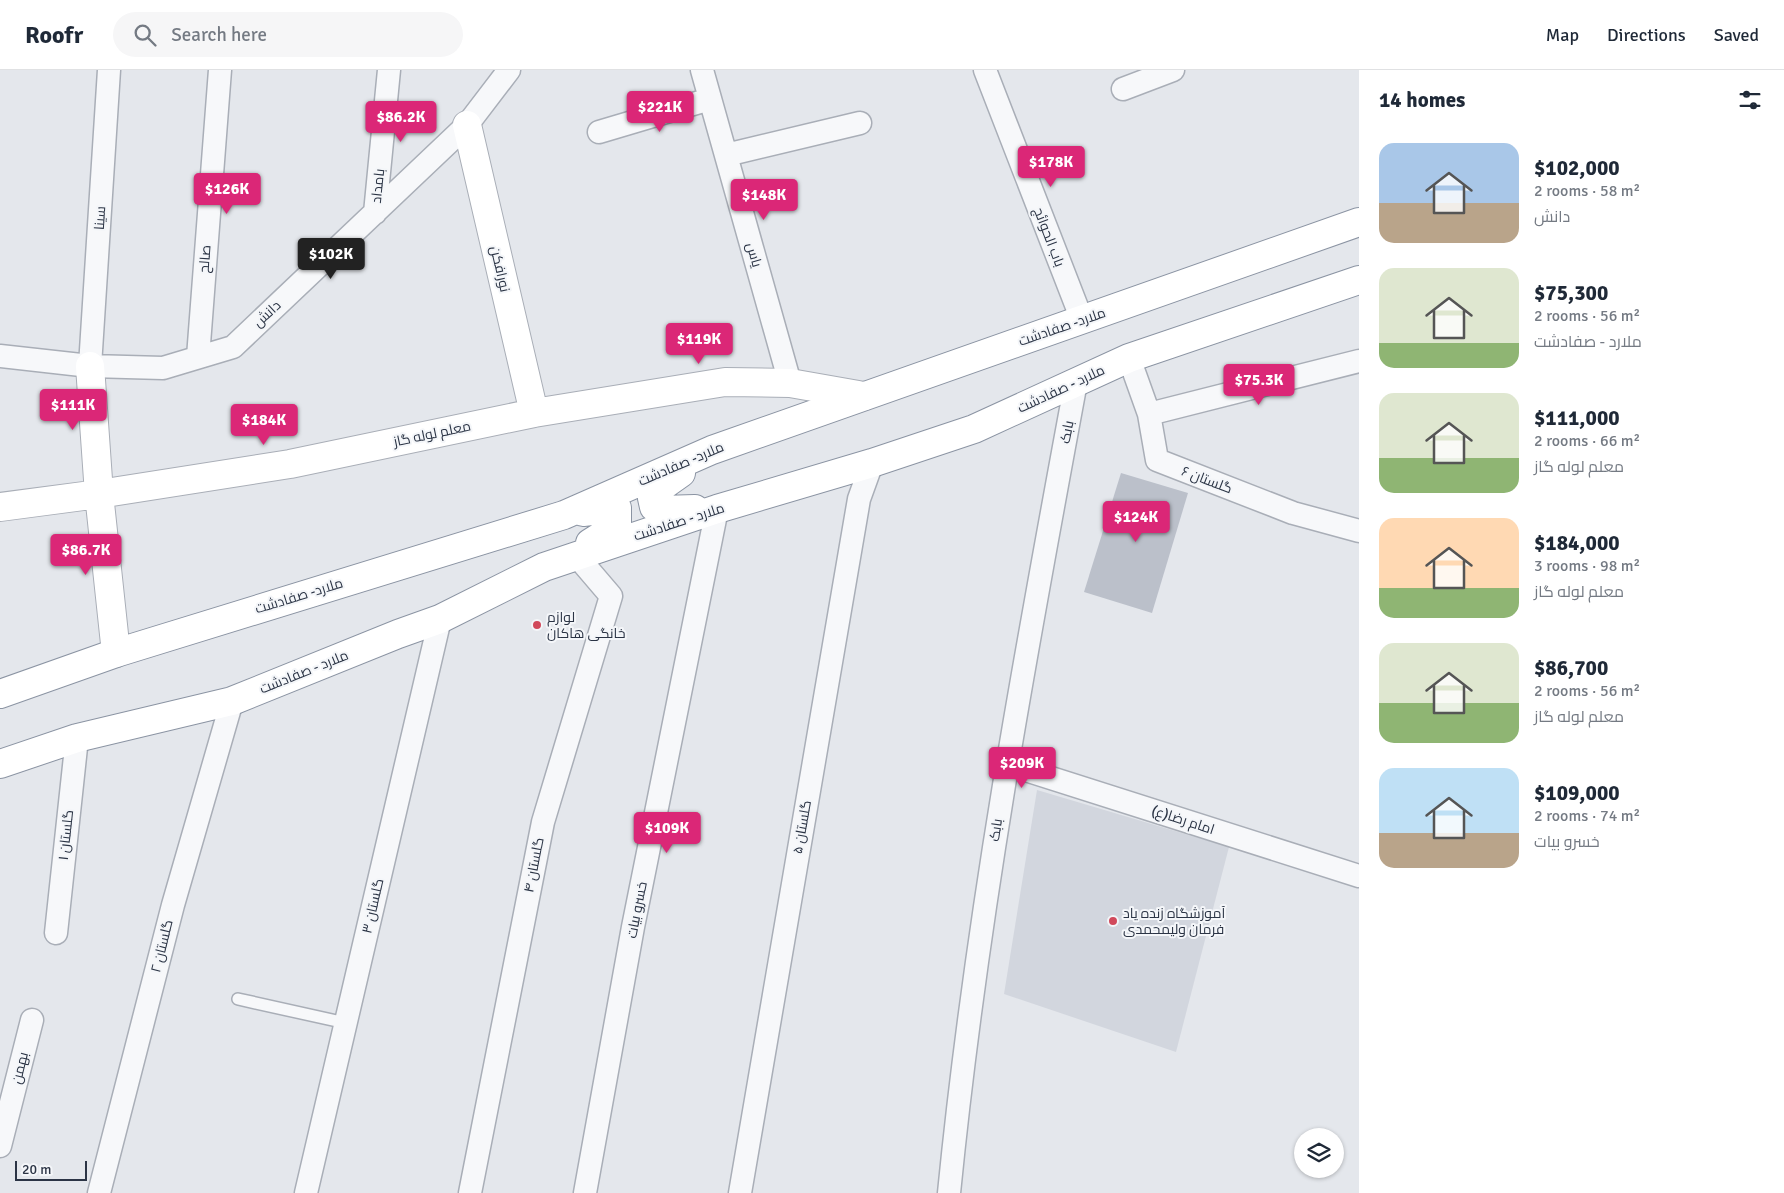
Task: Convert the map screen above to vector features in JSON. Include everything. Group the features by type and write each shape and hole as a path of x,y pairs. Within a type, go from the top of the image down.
{"main road":[{"name":"نورافکن","path":"467,125 534,412"},
{"name":"ملارد- صفادشت","path":"0,694 116,653 564,515 712,450 1359,222"},
{"name":"ملارد - صفادشت","path":"0,764 77,738 232,701 440,619 544,567 576,555 717,509 872,464 974,429 1129,358 1359,280"},
{"path":"90,366 99,494 116,653"},
{"name":"معلم لوله گاز","path":"0,507 99,494 290,464 534,412 725,382 790,383 864,396"},
{"path":"712,450 664,485 652,498 654,507 662,510 717,509"},
{"path":"544,567 618,526 617,508 564,515"}],"street":[{"name":"سینا","path":"90,366 109,70"},
{"name":"صالح","path":"198,357 220,70"},
{"name":"بامداد","path":"375,213 389,70"},
{"name":"دانش","path":"0,356 90,366 163,368 233,347 467,125 509,70"},
{"name":"یاس","path":"702,70 790,383"},
{"name":"باب الحوائج","path":"984,70 1082,320"},
{"path":"1123,90 1173,70"},
{"path":"600,132 710,99"},
{"path":"726,155 860,123"},
{"name":"گلستان ۶","path":"1129,358 1149,414 1157,460 1293,513 1359,531"},
{"path":"1149,414 1359,361"},
{"name":"بابک","path":"949,1193 958,1104 998,813 1076,382"},
{"name":"گلستان ۵","path":"740,1193 859,499 872,464"},
{"name":"خسرو بیات","path":"585,1193 635,918 717,509"},
{"name":"گلستان ۴","path":"470,1193 543,822 611,596 576,555"},
{"name":"گلستان ۳","path":"306,1193 440,619"},
{"name":"گلستان ۲","path":"99,1193 173,905 232,701"},
{"name":"گلستان ۱","path":"56,933 77,738"},
{"name":"امام رضا(ع)","path":"1007,764 1359,876"},
{"name":"بهمن","path":"0,1146 32,1020"}],"lane":[{"path":"238,999 346,1023"}],"shaded area":[{"name":"آموزشگاه زنده یاد فرمان ولیمحمدی","path":"1037,790 1229,847 1176,1052 1004,994"}],"building":[{"path":"1121,473 1188,493 1152,613 1084,592"}],"place":[{"name":"لوازم خانگی هاکان","path":"537,625"},
{"name":"آموزشگاه زنده یاد فرمان ولیمحمدی","path":"1113,921"}]}
